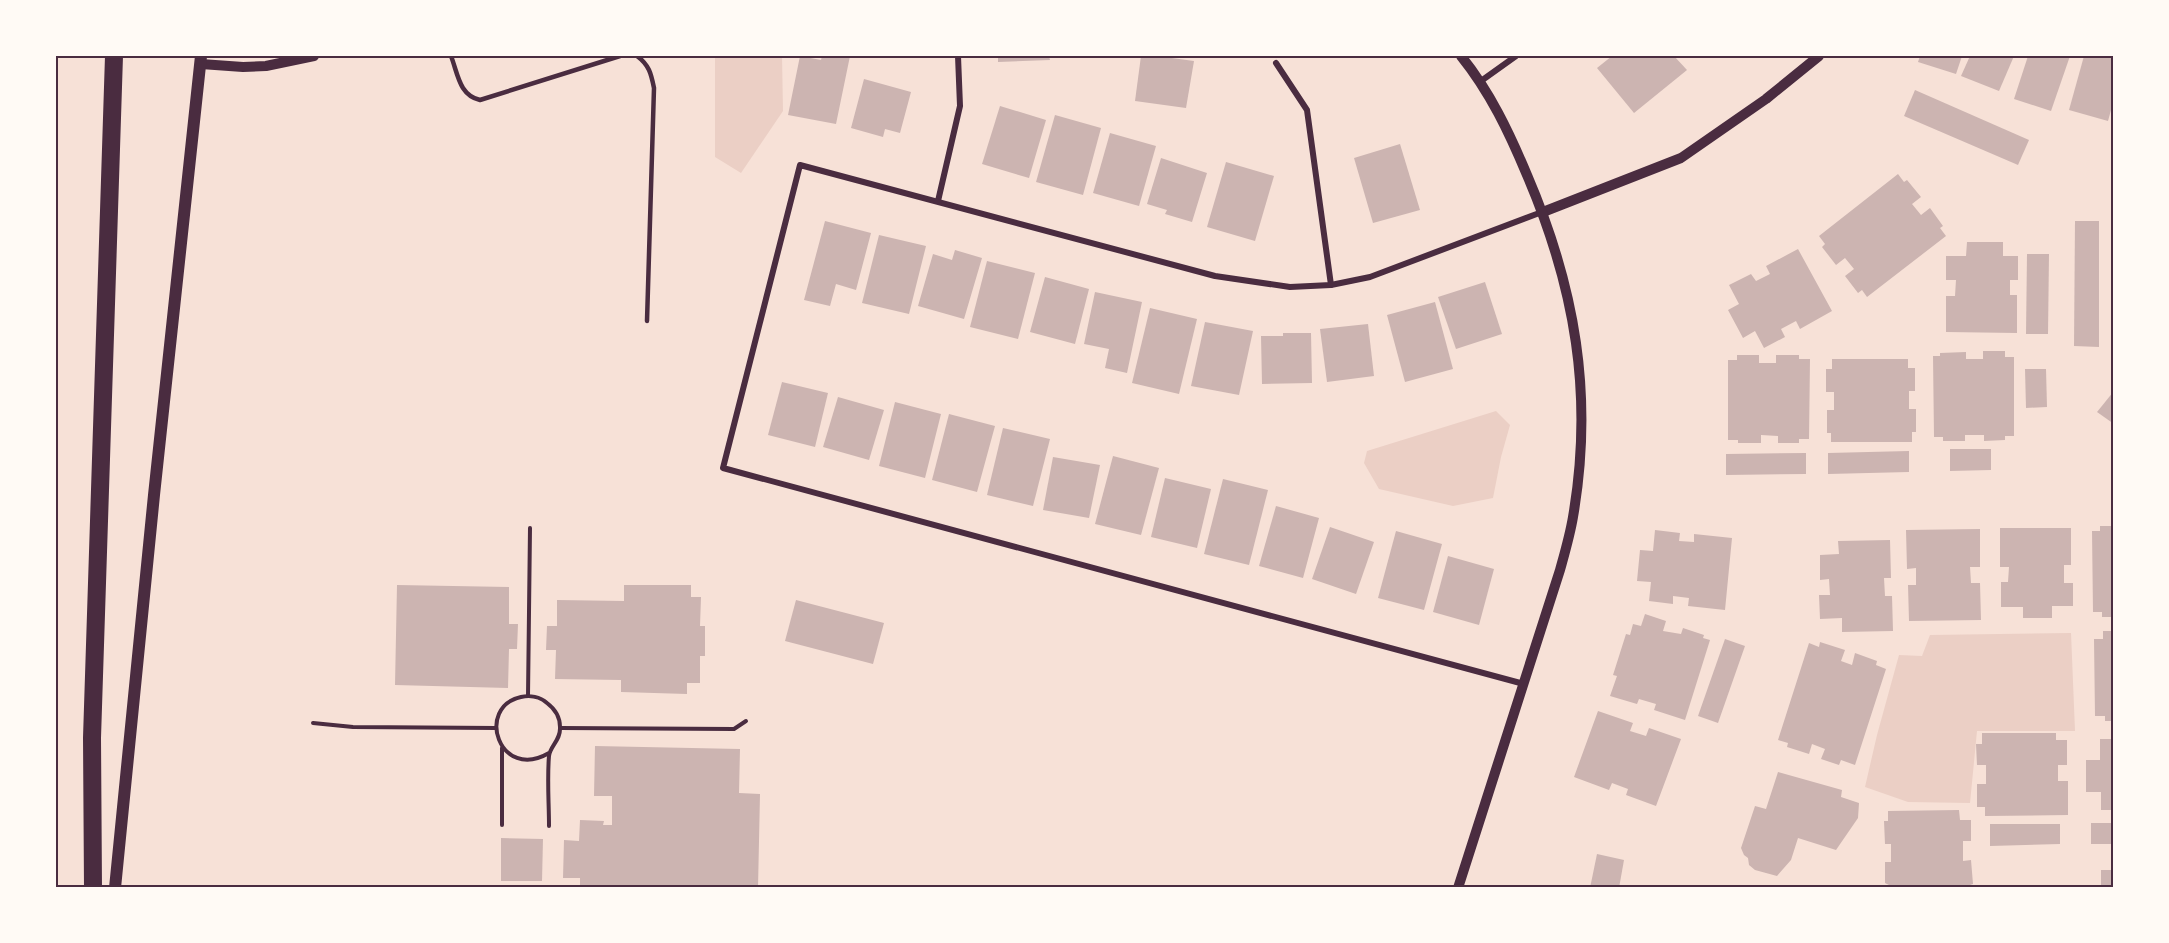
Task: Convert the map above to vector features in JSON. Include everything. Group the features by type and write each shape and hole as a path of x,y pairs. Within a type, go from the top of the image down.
{"highway":[{"path":"93,888 92,738 114,56"}],"main road":[{"path":"115,888 154,495 201,60"}],"street":[{"path":"201,60 243,68 266,66 314,56"},
{"path":"938,201 960,106 958,56"},
{"path":"1458,888 1551,603 1573,518 1581,444 1578,349 1565,279 1543,212 1508,132 1481,81 1461,56"},
{"path":"1481,81 1516,56"},
{"path":"1524,685 723,468 800,165 1215,276 1290,287 1331,285 1370,277 1681,158 1766,99 1819,56"},
{"path":"1276,63 1307,110 1331,285"}],"lane":[{"path":"451,56 465,93 471,98 480,100 620,56"},
{"path":"637,56 646,62 654,88 647,321"}],"path":[{"path":"528,696 530,528"},
{"path":"528,696 538,698 554,709 560,728 559,737 549,753 540,758 520,759 510,755 502,747 496,729 502,710 518,698 528,696"},
{"path":"560,728 734,729 746,721"},
{"path":"313,723 353,727 496,729"},
{"path":"502,747 502,825"},
{"path":"549,753 549,826"}],"shaded area":[{"path":"715,56 782,56 783,111 741,173 715,157"},
{"path":"1496,411 1510,425 1493,498 1453,506 1379,489 1364,463 1367,451"},
{"path":"2071,633 2075,731 1977,731 1970,803 1908,802 1865,787 1899,655 1922,656 1930,635"}],"building":[{"path":"800,56 821,60 822,56 850,56 836,124 788,115"},
{"path":"998,56 1049,56 1050,60 998,62"},
{"path":"1141,56 1194,61 1186,108 1135,101"},
{"path":"1612,56 1674,56 1687,70 1634,113 1597,68"},
{"path":"1920,56 1962,56 1956,74 1918,62"},
{"path":"1970,56 2014,56 1999,91 1961,76"},
{"path":"2028,56 2070,56 2051,111 2014,99"},
{"path":"2084,56 2114,56 2114,99 2108,121 2069,110"},
{"path":"864,79 911,92 900,133 885,129 883,137 851,128"},
{"path":"1915,90 2029,140 2018,165 1904,116"},
{"path":"1000,106 1046,120 1029,178 982,164"},
{"path":"1055,115 1101,128 1083,195 1036,182"},
{"path":"1110,133 1156,146 1139,206 1093,193"},
{"path":"1400,144 1420,210 1373,223 1354,158"},
{"path":"1161,158 1207,173 1192,222 1165,214 1167,210 1147,204"},
{"path":"1226,162 1274,176 1255,241 1207,227"},
{"path":"1898,174 1904,182 1907,180 1921,197 1912,204 1921,215 1930,208 1943,226 1940,228 1946,236 1867,297 1862,290 1858,293 1845,276 1854,269 1845,258 1836,265 1822,247 1825,244 1819,236"},
{"path":"825,221 871,233 856,290 836,284 830,306 804,300"},
{"path":"2075,221 2099,221 2099,347 2074,346"},
{"path":"879,235 926,246 909,314 862,303"},
{"path":"1967,242 2003,242 2003,256 2018,256 2018,280 2010,280 2010,295 2017,295 2017,333 1946,332 1946,296 1955,296 1956,280 1946,280 1946,256 1966,256"},
{"path":"1798,249 1832,311 1800,329 1796,321 1781,329 1785,337 1764,348 1755,331 1743,338 1728,310 1739,304 1729,285 1751,274 1756,281 1770,274 1766,266"},
{"path":"955,250 982,258 964,319 918,306 933,254 952,260"},
{"path":"2027,254 2049,254 2048,334 2026,334"},
{"path":"987,261 1035,273 1018,339 970,327"},
{"path":"1045,277 1089,289 1075,344 1030,332"},
{"path":"1485,282 1502,334 1456,349 1438,297"},
{"path":"1095,292 1142,302 1127,373 1105,368 1109,349 1084,344"},
{"path":"1435,302 1453,369 1405,382 1387,315"},
{"path":"1150,308 1197,319 1179,394 1132,383"},
{"path":"1205,322 1253,331 1239,395 1191,386"},
{"path":"1368,324 1374,376 1327,382 1320,329"},
{"path":"1283,333 1311,333 1312,383 1262,384 1261,336 1283,336"},
{"path":"1983,351 2005,351 2005,357 2014,357 2014,436 2005,436 2005,440 1984,441 1984,435 1965,435 1965,441 1943,441 1943,437 1934,437 1933,356 1940,356 1940,353 1966,352 1966,359 1983,359"},
{"path":"1737,355 1759,355 1759,363 1776,363 1776,355 1799,355 1799,359 1810,359 1809,439 1799,439 1799,443 1778,443 1778,436 1761,435 1761,443 1738,443 1738,440 1728,440 1728,360 1737,360"},
{"path":"1832,359 1908,359 1908,368 1915,368 1915,391 1909,391 1909,409 1916,409 1916,432 1912,432 1912,442 1831,442 1831,433 1827,433 1827,410 1834,410 1834,392 1826,392 1826,369 1832,369"},
{"path":"2025,369 2046,369 2047,407 2026,408"},
{"path":"782,382 828,393 815,447 768,435"},
{"path":"2114,391 2114,424 2097,412"},
{"path":"838,397 884,410 869,460 823,447"},
{"path":"895,402 941,414 925,478 879,466"},
{"path":"949,414 995,426 977,492 932,480"},
{"path":"1003,428 1050,439 1033,506 987,495"},
{"path":"1950,449 1991,449 1991,470 1950,471"},
{"path":"1909,451 1909,472 1828,474 1828,453"},
{"path":"1806,453 1806,474 1726,475 1726,454"},
{"path":"1113,456 1159,468 1141,535 1095,524"},
{"path":"1053,457 1100,465 1089,518 1043,510"},
{"path":"1165,478 1211,489 1197,548 1151,537"},
{"path":"1223,479 1268,490 1249,565 1204,554"},
{"path":"1276,506 1319,518 1303,578 1259,566"},
{"path":"2100,526 2114,526 2114,617 2102,617 2102,612 2093,612 2092,531 2100,531"},
{"path":"1330,527 1374,542 1356,594 1312,579"},
{"path":"2000,528 2071,528 2071,565 2064,565 2064,583 2073,583 2073,606 2052,606 2052,618 2023,618 2023,607 2001,607 2001,582 2008,582 2009,567 2000,567"},
{"path":"1980,529 1980,567 1970,567 1971,583 1980,583 1981,620 1909,621 1908,585 1916,585 1916,568 1907,569 1906,530"},
{"path":"1655,530 1680,533 1679,541 1694,542 1694,534 1732,538 1725,610 1688,606 1689,598 1673,596 1673,604 1649,601 1651,582 1637,581 1640,550 1653,551"},
{"path":"1396,531 1442,544 1424,610 1378,598"},
{"path":"1890,540 1891,578 1884,578 1885,596 1892,596 1893,631 1842,632 1842,618 1820,619 1819,595 1830,595 1829,579 1820,580 1820,555 1839,554 1838,541"},
{"path":"1448,556 1494,569 1479,625 1433,612"},
{"path":"397,585 509,587 509,624 518,624 517,649 509,649 508,688 395,685"},
{"path":"624,585 691,585 691,597 701,597 700,626 705,626 705,656 700,656 700,683 687,683 687,694 621,692 621,680 555,679 556,650 546,650 547,626 557,626 557,600 624,601"},
{"path":"796,600 884,623 873,664 785,641"},
{"path":"1645,614 1666,621 1663,631 1681,634 1683,628 1704,635 1703,638 1710,640 1685,720 1654,710 1656,704 1639,699 1637,704 1610,696 1617,676 1613,675 1626,634 1630,635 1633,624 1641,626"},
{"path":"2103,631 2114,631 2114,721 2105,721 2105,716 2095,716 2094,639 2103,639"},
{"path":"1725,639 1745,646 1718,723 1698,716"},
{"path":"1820,642 1845,650 1841,661 1852,665 1855,653 1877,661 1876,665 1886,669 1855,765 1841,760 1839,765 1821,759 1825,749 1812,744 1809,754 1787,747 1788,743 1778,740 1809,643 1819,647"},
{"path":"1598,711 1633,723 1630,731 1646,736 1649,728 1681,739 1656,806 1626,795 1628,789 1612,783 1609,790 1574,777"},
{"path":"1982,733 2056,733 2056,740 2067,740 2067,765 2058,765 2058,781 2068,781 2068,815 1985,816 1985,807 1977,807 1977,784 1986,784 1986,765 1977,765 1976,744 1982,744"},
{"path":"2100,739 2114,739 2114,810 2101,810 2101,792 2086,792 2086,760 2100,760"},
{"path":"595,746 740,749 739,793 760,794 758,888 580,888 580,878 563,878 564,840 579,841 580,820 604,821 603,825 612,825 612,796 594,796"},
{"path":"1778,772 1842,790 1841,797 1859,803 1858,818 1836,850 1798,838 1791,860 1777,876 1755,870 1749,865 1748,858 1741,848 1755,806 1766,809"},
{"path":"1959,810 1960,820 1971,820 1971,841 1963,841 1963,861 1971,860 1973,884 1961,888 1895,888 1885,883 1885,862 1891,862 1891,844 1885,844 1884,821 1888,821 1888,811"},
{"path":"2091,823 2114,823 2114,844 2091,844"},
{"path":"1990,824 2060,824 2060,844 1990,846"},
{"path":"501,838 543,839 542,881 501,881"},
{"path":"1597,854 1624,860 1619,888 1590,888"},
{"path":"2101,870 2114,870 2114,888 2101,888"}]}
